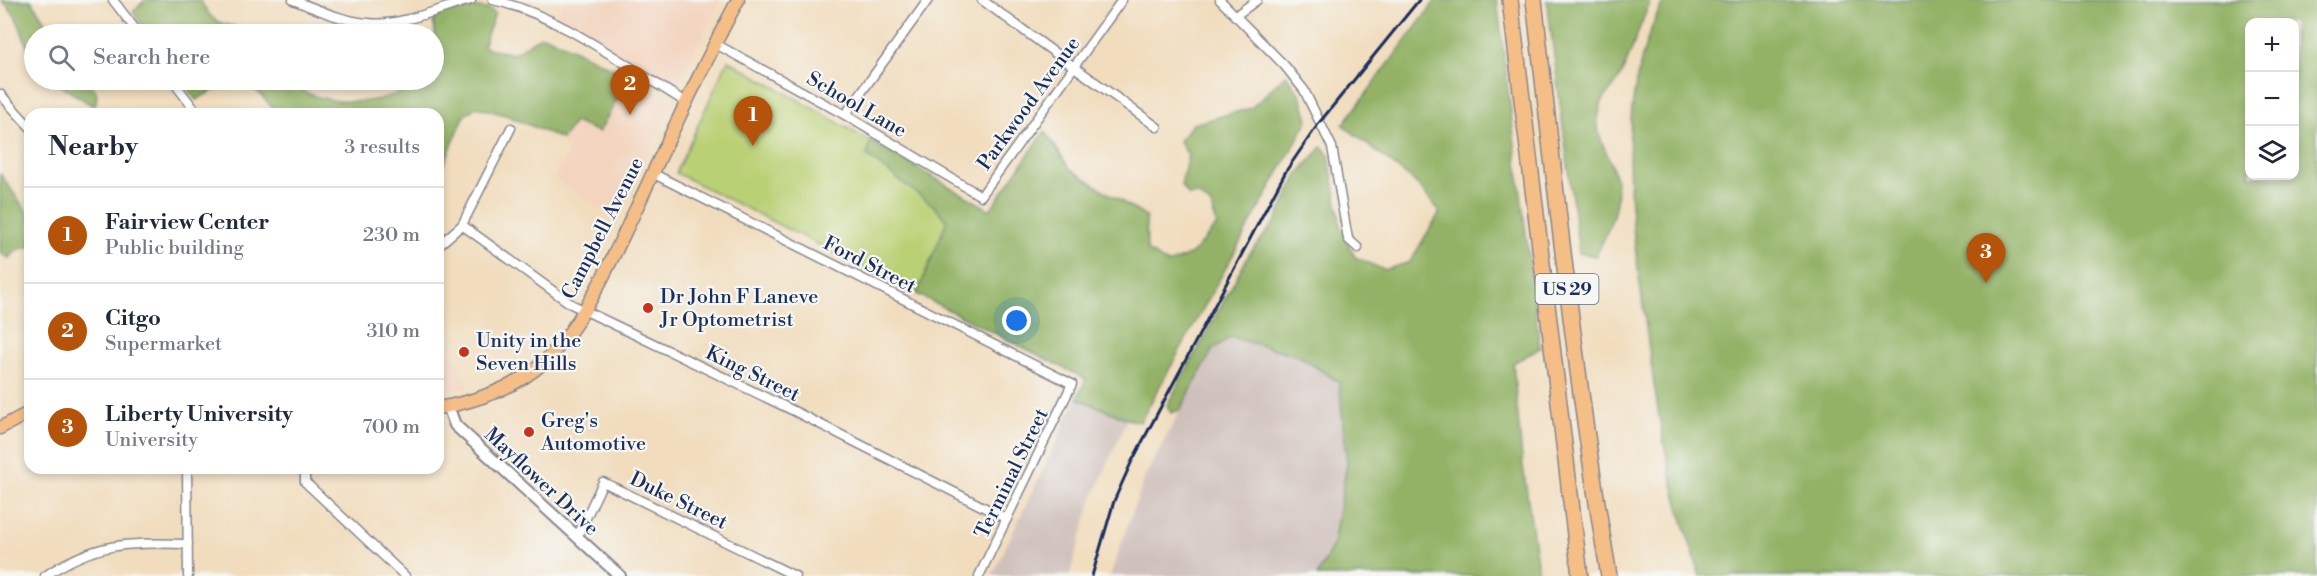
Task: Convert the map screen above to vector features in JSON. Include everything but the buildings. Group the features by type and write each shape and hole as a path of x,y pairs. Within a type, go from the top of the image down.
{"highway":[{"name":"US 29","path":"1510,0 1580,576"},
{"name":"US 29","path":"1534,0 1573,340 1590,464 1609,576"}],"main road":[{"name":"Campbell Avenue","path":"444,407 497,391 533,371 557,349 584,309 616,250 714,43 738,0"},
{"path":"0,428 24,415"}],"street":[{"path":"113,0 131,24"},
{"path":"293,0 336,16 369,24 388,23 471,0"},
{"path":"493,0 511,4 575,34 686,102"},
{"path":"845,115 928,0"},
{"path":"982,0 1157,127"},
{"name":"Parkwood Avenue","path":"981,196 1122,0"},
{"path":"1220,0 1285,66 1310,103 1332,147 1348,239 1358,248"},
{"path":"1235,16 1257,0"},
{"name":"School Lane","path":"714,43 845,115 981,196"},
{"path":"180,90 193,108"},
{"path":"0,94 24,120"},
{"path":"444,241 462,225 511,128"},
{"name":"Ford Street","path":"652,173 1072,384"},
{"name":"King Street","path":"462,225 571,304 794,411 1007,519"},
{"name":"Terminal Street","path":"979,576 1072,384"},
{"name":"Mayflower Drive","path":"444,408 455,425 620,576"},
{"path":"187,474 188,576"},
{"path":"305,474 306,482 405,576"},
{"name":"Duke Street","path":"577,537 603,482 795,576"},
{"path":"45,576 97,548 123,543 188,544"}],"shaded area":[{"path":"564,0 720,0 676,89 556,17"},
{"path":"626,75 672,103 615,219 554,178 569,148 561,143 568,126 623,88"},
{"path":"1231,336 1299,356 1339,382 1347,463 1333,545 1317,576 1110,576 1145,477 1213,348"},
{"path":"444,342 469,386 444,392"},
{"path":"1077,398 1127,419 1092,500 1069,576 992,576"}],"green space":[{"path":"1,0 31,0 47,24 24,24 24,38 18,22"},
{"path":"145,0 200,0 212,18 223,24 141,24 133,12"},
{"path":"1436,0 1497,0 1540,348 1513,363 1522,459 1539,576 1317,576 1333,545 1347,463 1339,382 1299,356 1231,337 1213,349 1180,410 1171,413 1167,405 1250,253 1275,222 1299,173 1322,147 1329,155 1341,228 1355,257 1384,270 1410,262 1440,212 1415,182 1343,125"},
{"path":"1547,0 1651,0 1622,73 1604,99 1599,111 1599,133 1613,169 1617,192 1613,214 1596,256 1579,253"},
{"path":"1664,0 2317,0 2317,576 1700,576 1668,463 1638,273 1630,193 1629,154 1631,115 1637,76 1648,38"},
{"path":"470,7 490,9 495,13 483,46 486,48 513,54 541,36 548,37 626,75 623,88 599,132 574,122 562,139 506,115 476,107 465,115 444,163 444,108 273,108 256,90 302,90 334,100 364,101 379,99 403,90 444,90 444,24 434,24 433,20 444,13"},
{"path":"728,60 1130,290 1086,379 676,173"},
{"path":"1286,75 1301,96 1308,120 1140,422 1127,419 1077,398 1086,379 917,294 947,221 934,206 867,156 870,141 990,210 1045,131 1070,169 1146,217 1147,250 1168,264 1192,254 1217,225 1211,205 1197,194 1189,196 1181,185 1188,155 1179,141 1193,124 1251,108"},
{"path":"67,90 95,90 97,94 95,107"},
{"path":"188,90 215,90 196,100"},
{"path":"0,174 24,208 24,248 19,249 9,258 0,253"}],"railway":[{"path":"1092,576 1114,501 1131,463 1286,171 1319,123 1419,0"}],"place":[{"name":"Citgo","path":"630,115"},
{"name":"Fairview Center","path":"753,146"},
{"name":"Liberty University","path":"1986,283"},
{"name":"Dr John F Laneve Jr Optometrist","path":"648,308"},
{"name":"Unity in the Seven Hills","path":"464,352"},
{"name":"Greg's Automotive","path":"529,432"}]}
